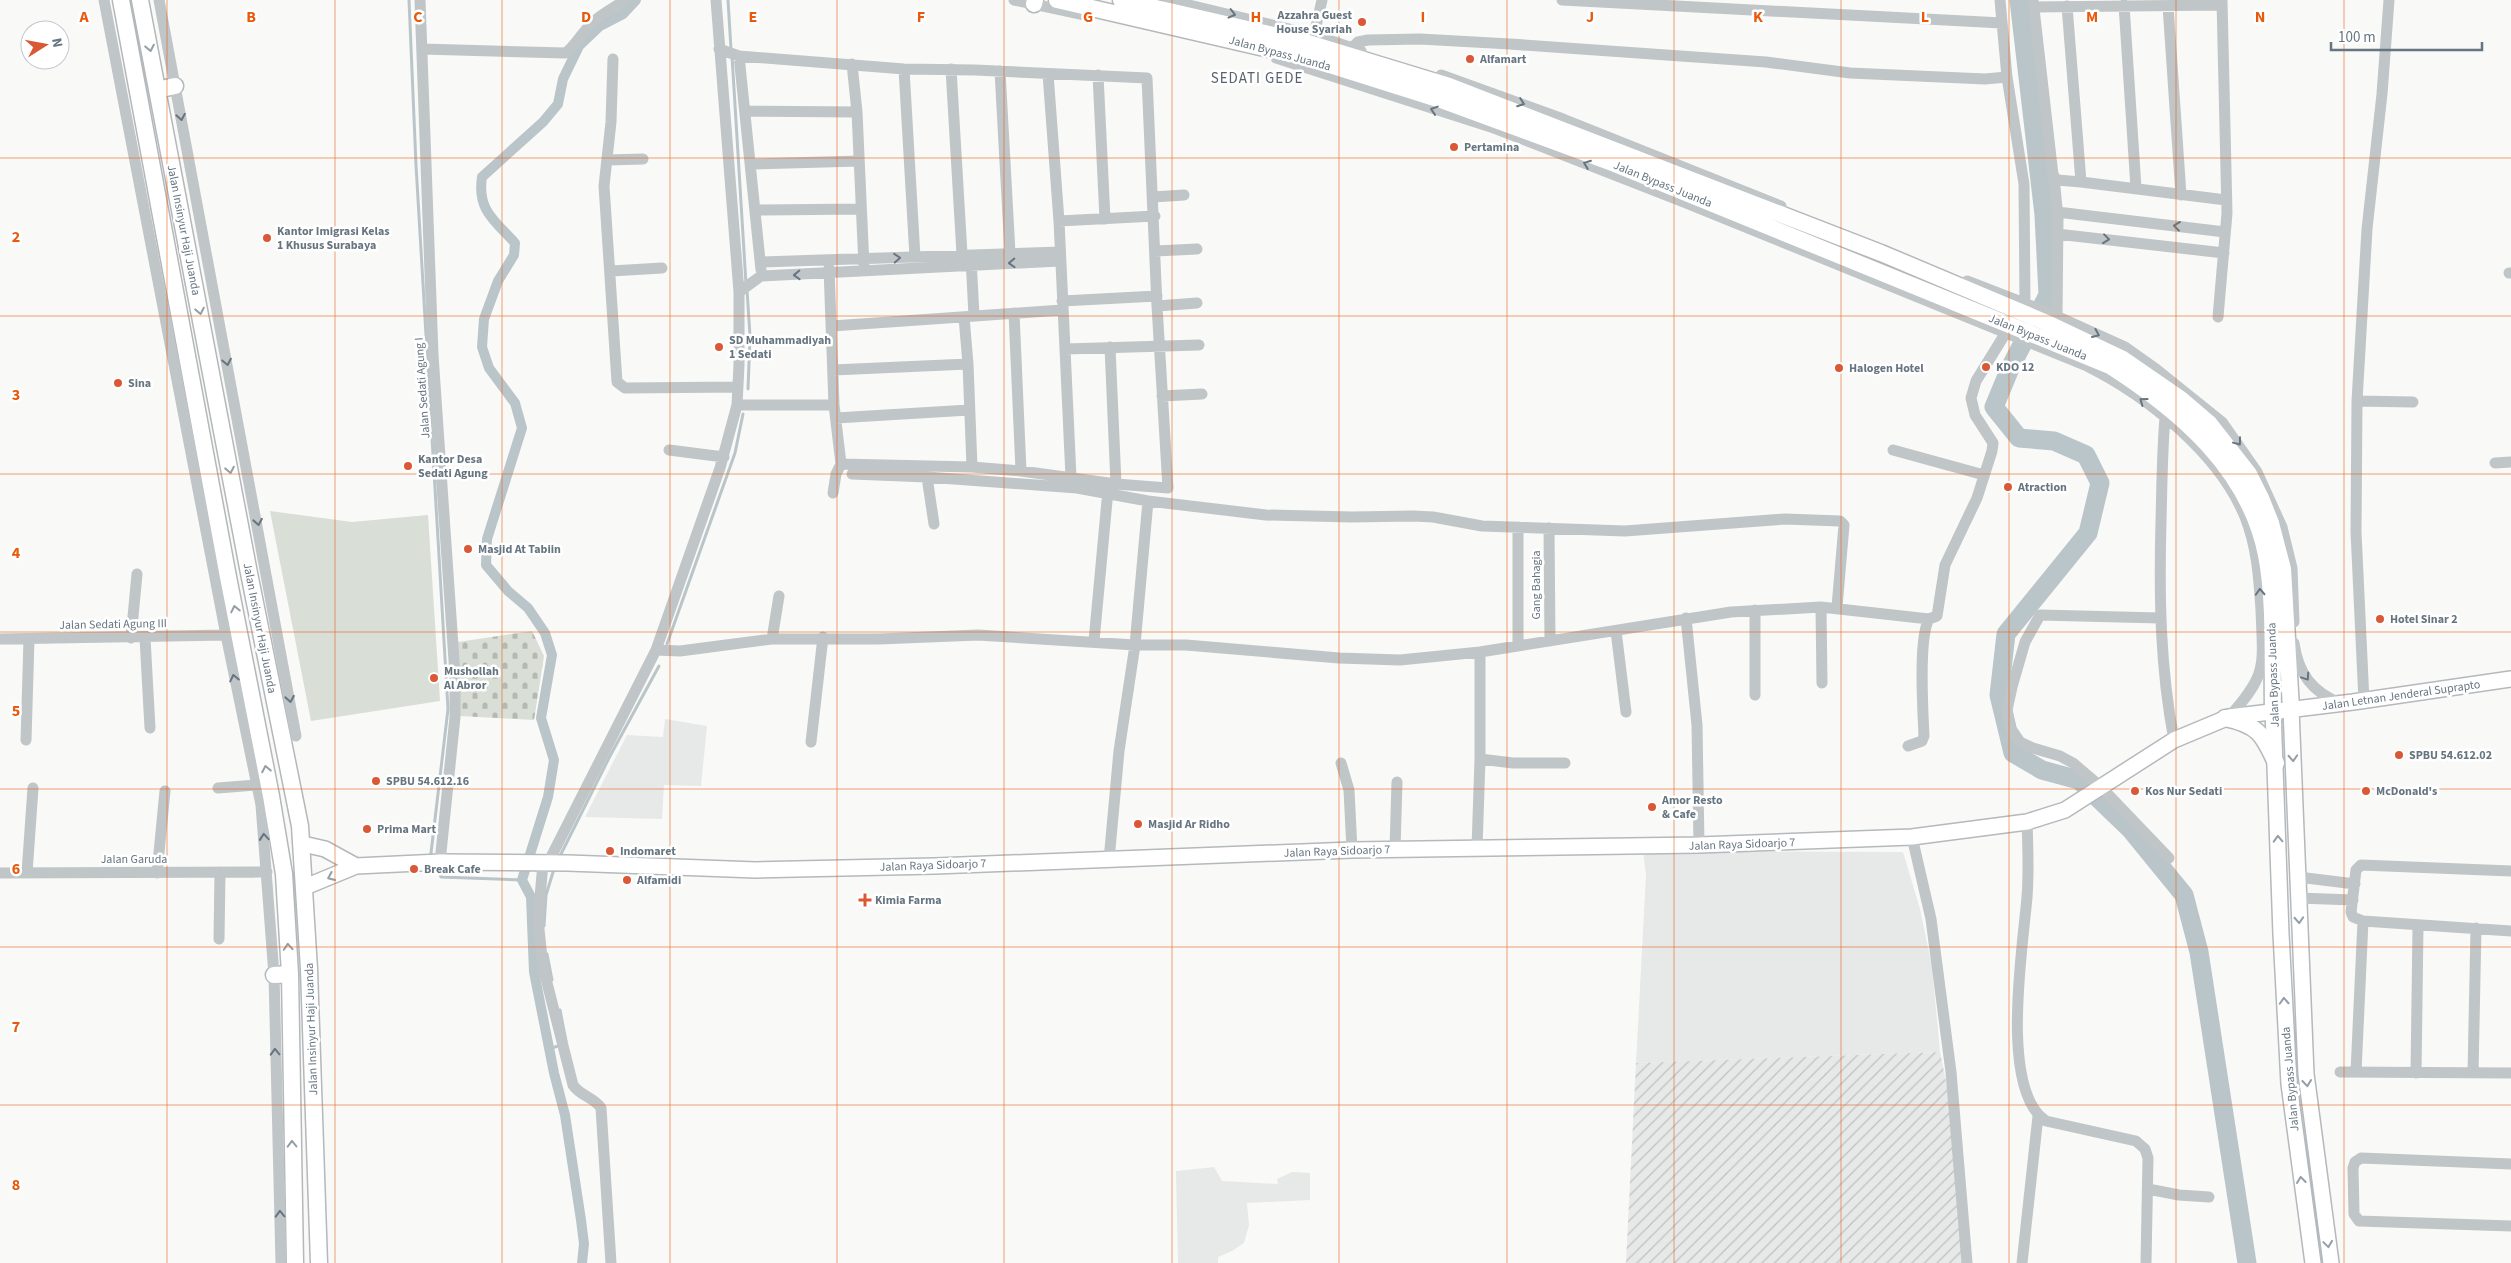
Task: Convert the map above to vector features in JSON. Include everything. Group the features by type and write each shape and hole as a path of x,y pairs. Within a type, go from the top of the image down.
{"highway":[{"name":"Jalan Insinyur Haji Juanda","path":"121,0 124,59 202,434 266,801 284,874 282,975 295,1263"},
{"name":"Jalan Insinyur Haji Juanda","path":"140,0 249,573 303,844 319,1263"},
{"name":"Jalan Bypass Juanda","path":"1057,0 1171,29 1201,10"},
{"name":"Jalan Bypass Juanda","path":"1122,0 1201,10 1308,58 1618,158 1726,188 1911,262 2017,320 2033,340 2110,366 2141,386 2170,418 2208,443 2228,469 2246,498 2257,524 2268,566 2273,711"},
{"path":"157,90 175,86"},
{"name":"Jalan Bypass Juanda","path":"1618,158 1709,208 1898,285 2017,320 2052,318 2123,359 2181,399 2223,432 2249,474 2261,498 2271,522 2288,583 2291,709"},
{"path":"186,426 202,434"},
{"path":"228,577 249,573"},
{"path":"2227,718 2254,727 2267,743 2276,763"},
{"path":"292,1173 316,1172"}],"main road":[{"name":"Jalan Letnan Jenderal Suprapto","path":"2291,709 2364,701 2511,679"},
{"name":"Jalan Raya Sidoarjo 7","path":"305,887 356,866 440,862 568,863 756,870 1109,860 1352,850 1699,845 1912,837 2027,822 2065,810 2082,801 2174,740 2227,718 2291,709"},
{"name":"Jalan Bypass Juanda","path":"2291,709 2307,1080 2331,1263"},
{"name":"Jalan Bypass Juanda","path":"2273,711 2280,934 2289,1084 2313,1263"},
{"path":"303,844 325,849 356,866"}],"street":[{"name":"Jalan Insinyur Haji Juanda","path":"104,0 124,59 186,426 256,784 266,801 268,872 282,975 281,1263"},
{"name":"Jalan Insinyur Haji Juanda","path":"160,0 296,736"},
{"name":"Jalan Sedati Agung I","path":"420,0 433,356 454,675 455,717 440,862"},
{"path":"422,49 565,53 570,51 576,39 592,23 625,0"},
{"path":"716,0 745,111 761,262 758,279"},
{"path":"1014,0 1034,2 1171,29 1273,57 1494,128 1618,158"},
{"path":"1168,0 1201,10 1314,35 1452,78 1564,119 1618,158"},
{"path":"1314,35 1322,0"},
{"path":"1562,0 2002,23"},
{"path":"656,650 680,651 772,639 823,637 879,639 978,635 1135,645 1194,646 1340,658 1393,660 1480,652 1686,618 1756,610 1837,607 1929,619 1936,616 1945,565 1977,498 1993,443 1975,415 1971,398 1976,382 2017,320 2023,175 2007,77 2000,0"},
{"path":"2364,701 2356,532 2356,401 2367,229 2382,94 2389,0"},
{"path":"2052,318 2058,234 2057,212 2033,4 2168,6 2222,2 2226,232 2218,317"},
{"path":"2073,4 2081,182"},
{"path":"2124,6 2136,188"},
{"path":"2168,6 2181,195"},
{"path":"1352,48 1358,42 1368,40 1429,40 1709,57 1850,73 1985,79 2007,77"},
{"path":"730,52 904,69 951,69 1147,78 1155,216 1159,346 1168,488 972,467 841,464"},
{"path":"611,1263 601,1108 593,1099 576,1088 562,1043 543,967 538,920 545,863 656,650 724,457 737,405 742,290 730,52"},
{"path":"613,59 604,186 611,272 616,378 619,384 625,388 738,387"},
{"path":"852,64 860,161 864,272"},
{"path":"904,69 915,257"},
{"path":"951,69 968,258 968,364 972,467"},
{"path":"1000,71 1010,253"},
{"path":"1048,74 1059,222 1070,477"},
{"path":"1098,76 1105,219"},
{"path":"745,111 857,112"},
{"path":"607,160 643,159"},
{"path":"750,164 860,161"},
{"path":"2054,178 2057,180 2226,200"},
{"path":"1153,197 1184,195"},
{"path":"755,210 862,209"},
{"path":"2057,212 2226,232"},
{"path":"1059,222 1155,216"},
{"path":"2058,234 2224,253"},
{"path":"1155,251 1197,249"},
{"path":"742,290 758,279 864,272 1010,253 1060,257"},
{"path":"761,262 915,257 1060,257"},
{"path":"828,261 834,405 841,464 836,474 833,493"},
{"path":"611,272 662,268"},
{"path":"832,326 1014,313 1062,305 1157,301 1197,303"},
{"path":"1014,313 1021,471"},
{"path":"1065,349 1199,345"},
{"path":"1094,641 1107,495 1112,483 1110,347"},
{"path":"833,370 968,364"},
{"path":"1162,396 1202,394"},
{"path":"2356,401 2413,402"},
{"path":"737,405 834,405"},
{"path":"836,418 969,410"},
{"path":"2170,418 2160,618 2166,700 2174,740"},
{"path":"2170,418 2205,454 2230,488 2245,517 2256,554 2262,664 2255,685 2227,718"},
{"path":"669,450 724,457"},
{"path":"1894,450 1984,474"},
{"path":"2495,463 2511,462"},
{"path":"852,474 928,476 1077,488 1148,501 1266,515 1352,518 1433,517 1482,526 1625,530 1785,520 1840,521 1844,524 1837,607"},
{"path":"928,476 934,524"},
{"path":"1109,860 1119,751 1135,645 1148,501"},
{"path":"1518,527 1518,646"},
{"name":"Gang Bahagia","path":"1549,528 1550,641"},
{"path":"131,638 137,574"},
{"path":"2288,583 2294,642 2299,664 2306,679 2313,687 2325,697 2342,704"},
{"path":"772,639 779,596"},
{"path":"1822,607 1822,683"},
{"path":"1755,695 1756,610"},
{"path":"2160,618 2040,615 2025,642 2007,710 2011,729 2020,742 2060,756 2073,763 2169,858"},
{"path":"1686,618 1698,734 1699,845"},
{"path":"1908,746 1922,741 1924,736 1922,687 1925,628 1929,619"},
{"path":"1616,631 1626,712"},
{"name":"Jalan Sedati Agung III","path":"0,639 145,638 226,635"},
{"path":"811,742 823,637"},
{"path":"145,638 150,728"},
{"path":"26,740 28,639"},
{"path":"1477,848 1480,759 1480,652"},
{"path":"1480,759 1513,764 1565,763"},
{"path":"1341,763 1349,790 1352,850"},
{"path":"1395,849 1397,782"},
{"path":"218,788 256,784"},
{"path":"26,873 33,788"},
{"path":"157,873 165,791"},
{"path":"2027,822 2027,898 2016,1012 2024,1083 2029,1100 2038,1116 2052,1123 2136,1141 2147,1153 2146,1263"},
{"path":"1912,837 1931,919 1950,1063 1967,1263"},
{"path":"2511,871 2361,865 2356,870 2352,915 2355,919 2363,921 2511,931"},
{"path":"219,939 220,872"},
{"name":"Jalan Garuda","path":"0,873 268,872"},
{"path":"2298,877 2355,884"},
{"path":"2319,898 2320,879"},
{"path":"2298,898 2353,900"},
{"path":"2356,1072 2363,921"},
{"path":"2416,1073 2418,926"},
{"path":"2473,1073 2476,928"},
{"path":"2340,1072 2511,1074"},
{"path":"2022,1263 2038,1116"},
{"path":"2511,1164 2360,1158 2355,1162 2353,1168 2354,1214 2359,1220 2511,1226"},
{"path":"2148,1189 2209,1198"}],"shaded area":[{"path":"665,719 707,726 701,786 664,785 662,819 585,817 627,735 663,737"},
{"path":"1643,851 1903,852 1920,909 1932,967 1940,1052 1636,1063 1646,875"},
{"path":"1940,1052 1950,1101 1962,1263 1626,1263 1636,1063"},
{"path":"1214,1167 1222,1181 1278,1184 1277,1179 1292,1172 1310,1173 1310,1200 1247,1203 1249,1225 1244,1243 1218,1257 1218,1263 1178,1263 1176,1171"}],"green space":[{"path":"270,511 352,522 428,515 440,701 311,721"},
{"path":"532,631 544,656 534,720 460,716 458,642"}],"waterway":[{"path":"409,0 416,165 448,709 431,853"},
{"path":"582,1263 584,1244 565,1115 554,1073 534,972 531,897 522,880 548,797 554,760 541,718 552,655 545,633 528,608 508,591 486,565 487,539 522,428 515,403 489,368 482,347 484,319 498,281 514,255 515,243 489,214 482,198 481,188 482,177 543,122 558,104 563,79 579,46 600,26 623,14 636,0"},
{"path":"728,0 731,49"},
{"path":"2019,0 2044,215 2048,295 2011,366 1994,407 2019,438 2054,441 2086,455 2100,483 2088,533 2006,634 1999,695 2013,753 2042,770 2079,780 2131,830 2184,895 2199,952 2247,1263"},
{"path":"732,56 746,284"},
{"path":"747,290 750,336 748,389"},
{"path":"667,644 735,453 743,414"},
{"path":"559,858 610,756 659,666"},
{"path":"544,926 546,895 554,869"},
{"path":"439,871 441,877 522,880"},
{"path":"547,954 552,980"},
{"path":"560,1010 566,1041"},
{"path":"549,1049 561,1045"}],"place":[{"name":"Azzahra Guest House Syariah","path":"1362,22"},
{"name":"Alfamart","path":"1470,59"},
{"name":"Pertamina","path":"1454,147"},
{"name":"Kantor Imigrasi Kelas 1 Khusus Surabaya","path":"267,238"},
{"name":"SD Muhammadiyah 1 Sedati","path":"719,347"},
{"name":"KDO 12","path":"1986,367"},
{"name":"Halogen Hotel","path":"1839,368"},
{"name":"Sina","path":"118,383"},
{"name":"Kantor Desa Sedati Agung","path":"408,466"},
{"name":"Atraction","path":"2008,487"},
{"name":"Masjid At Tabiin","path":"468,549"},
{"name":"Hotel Sinar 2","path":"2380,619"},
{"name":"Mushollah Al Abror","path":"434,678"},
{"name":"SPBU 54.612.02","path":"2399,755"},
{"name":"SPBU 54.612.16","path":"376,781"},
{"name":"Kos Nur Sedati","path":"2135,791"},
{"name":"McDonald's","path":"2366,791"},
{"name":"Amor Resto & Cafe","path":"1652,807"},
{"name":"Masjid Ar Ridho","path":"1138,824"},
{"name":"Prima Mart","path":"367,829"},
{"name":"Indomaret","path":"610,851"},
{"name":"Break Cafe","path":"414,869"},
{"name":"Alfamidi","path":"627,880"},
{"name":"Kimia Farma","path":"865,900"}],"district":[{"name":"SEDATI GEDE","path":"1257,78"}]}
